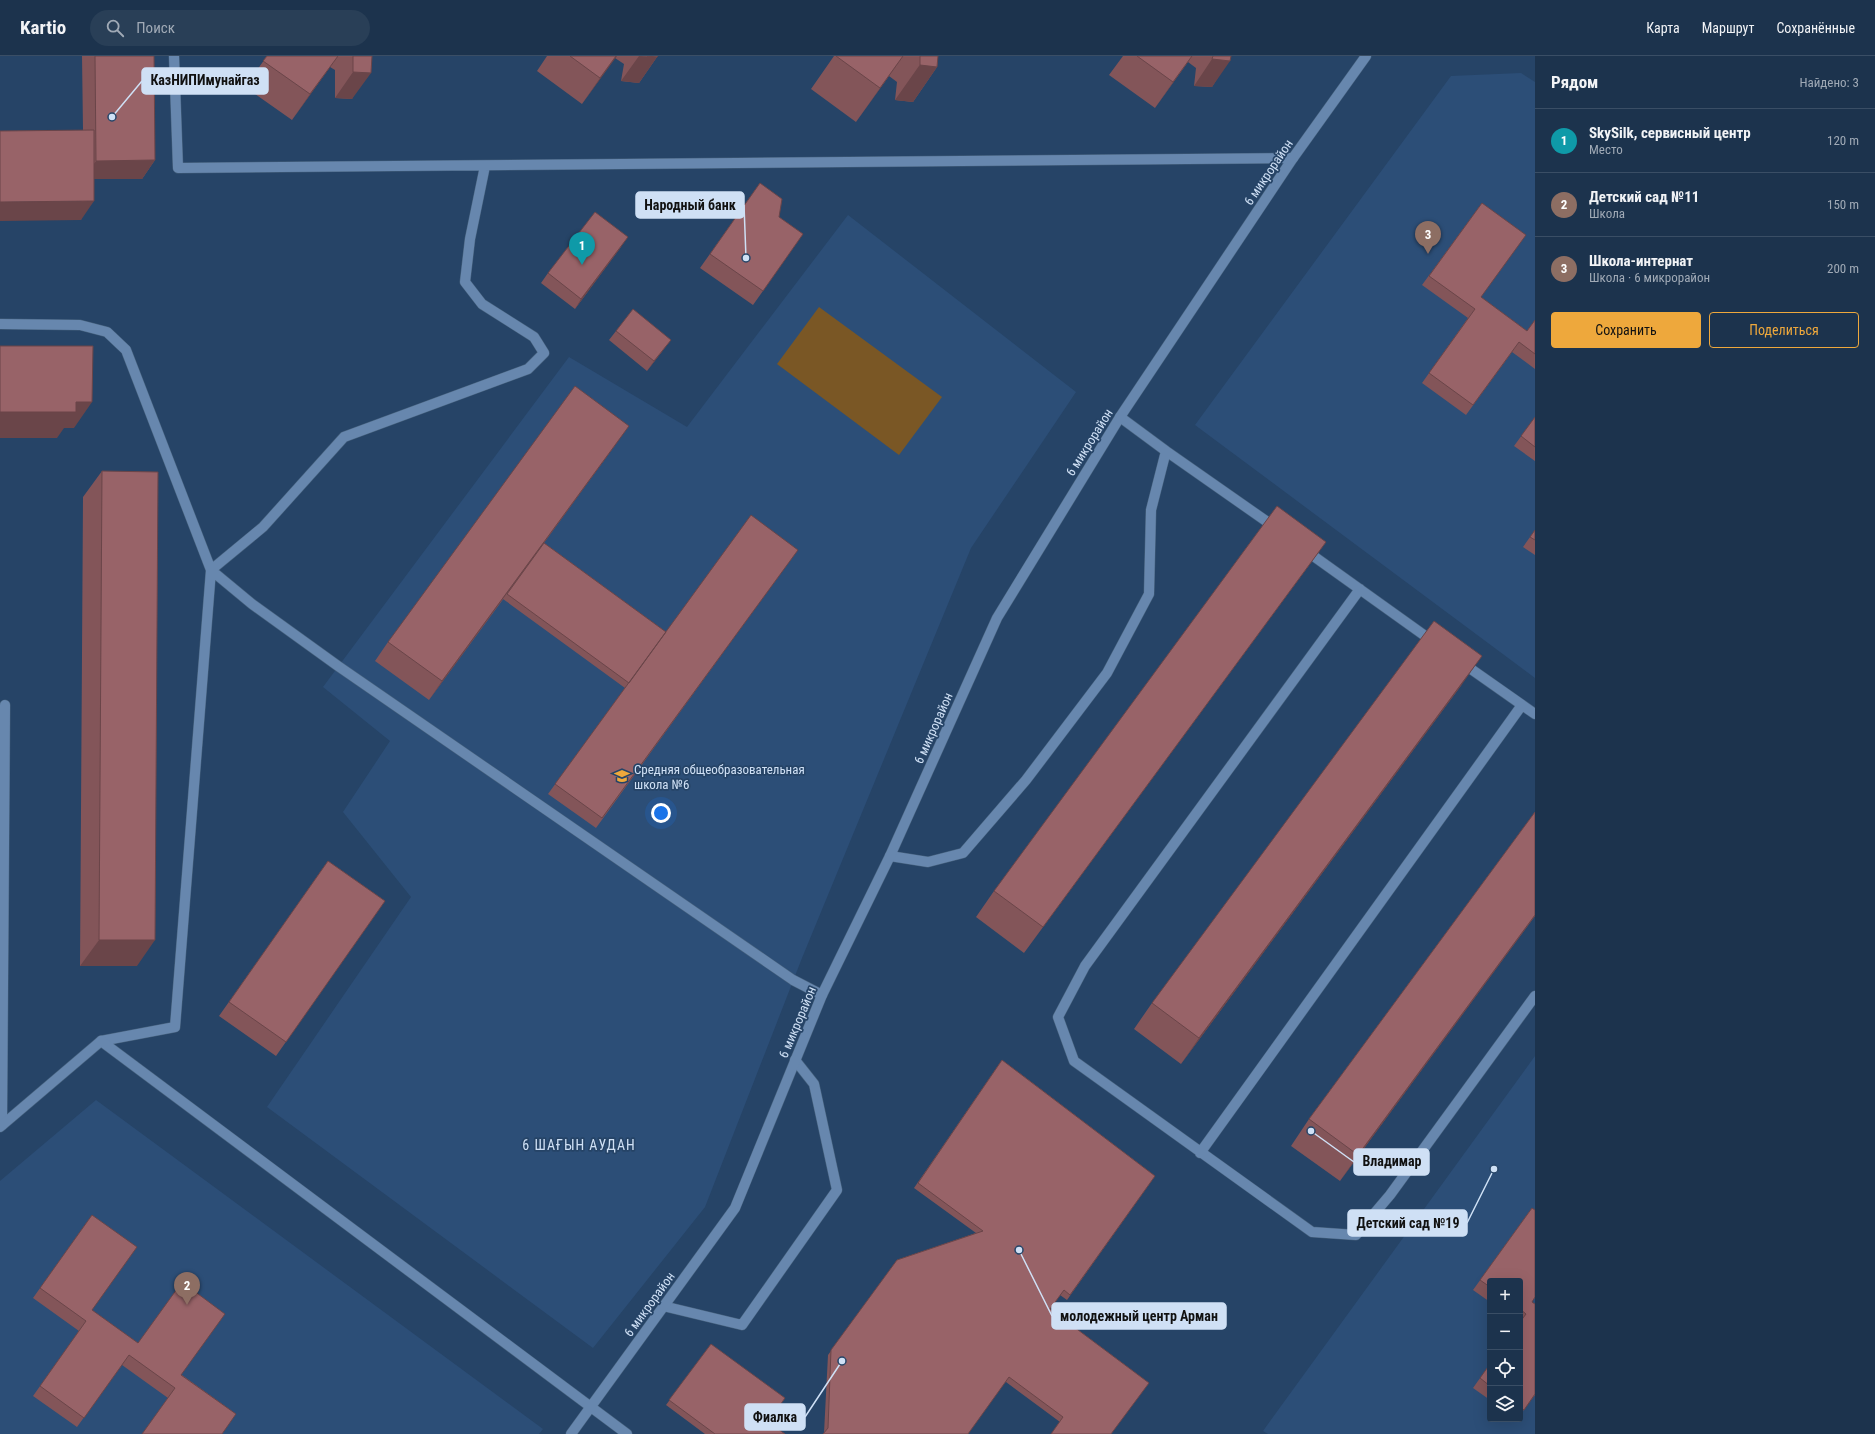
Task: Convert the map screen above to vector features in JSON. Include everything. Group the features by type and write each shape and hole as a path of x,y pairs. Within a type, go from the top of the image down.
{"street":[{"path":"174,56 178,168 1293,158"},
{"name":"6 микрорайон","path":"571,1434 735,1208 822,995 890,856 997,618 1120,417 1293,158 1366,56"},
{"path":"211,570 263,526 344,437 528,369 544,353 534,337 482,304 465,282 470,239 485,166"},
{"path":"0,324 80,325 107,332 126,350 211,570 174,1027 100,1041 1,1126"},
{"path":"1120,417 1285,535"},
{"path":"890,856 928,862 963,852 1026,780 1107,673 1149,594 1151,510 1166,451"},
{"path":"1297,544 1535,714"},
{"path":"211,570 252,604 345,670 793,980 822,995"},
{"path":"1360,589 1085,966 1058,1017 1074,1061 1312,1232 1356,1235 1390,1195 1534,1000"},
{"path":"1,1126 5,705"},
{"path":"1200,1153 1522,705"},
{"path":"100,1041 590,1408 627,1434"},
{"path":"664,1306 742,1325 836,1190 814,1084 795,1060"}],"shaded area":[{"path":"1521,73 1535,82 1535,678 1195,425 1451,76"},
{"name":"Средняя общеобразовательная школа №6","path":"848,215 1076,392 971,548 802,958 705,1207 593,1348 267,1107 411,897 343,812 390,741 323,687 569,357 687,427"},
{"path":"819,307 942,397 899,455 777,364"},
{"path":"1535,1056 1535,1434 1268,1434 1263,1431"},
{"path":"96,1100 543,1429 539,1434 0,1434 0,1181"}],"building":[{"path":"95,56 154,56 155,160 96,161"},
{"path":"267,56 338,56 310,94 263,61"},
{"path":"353,56 372,56 371,73 353,72"},
{"path":"570,56 616,56 600,78"},
{"path":"836,56 903,56 880,88"},
{"path":"920,56 938,56 937,67 920,65"},
{"path":"1137,56 1192,56 1173,82"},
{"path":"1213,56 1231,56 1230,61 1212,59"},
{"path":"94,130 94,201 0,202 0,131"},
{"path":"760,183 782,199 779,217 803,234 763,291 710,254"},
{"path":"1482,203 1526,235 1481,297 1527,331 1535,320 1535,354 1519,342 1473,405 1429,373 1475,309 1429,276"},
{"path":"595,212 628,237 581,299 548,273"},
{"path":"633,309 671,340 654,361 616,331"},
{"path":"0,346 93,346 92,402 76,402 76,412 0,412"},
{"path":"575,386 629,426 442,681 388,642"},
{"path":"1535,417 1535,447 1521,436"},
{"path":"102,471 158,472 155,940 99,940"},
{"path":"1277,506 1326,542 1043,927 994,891"},
{"path":"751,515 798,550 602,818 555,784"},
{"path":"1535,530 1535,540 1530,537"},
{"path":"544,543 666,632 629,683 507,594"},
{"path":"1434,621 1482,656 1199,1038 1152,1003"},
{"path":"1535,812 1535,915 1358,1155 1309,1119"},
{"path":"328,861 385,901 286,1042 229,1002"},
{"path":"1002,1060 1155,1176 1070,1295 1064,1290 1050,1309 1149,1383 1111,1434 1051,1434 1063,1417 1009,1377 968,1434 823,1434 828,1428 831,1350 897,1260 983,1231 918,1183"},
{"path":"1532,1208 1535,1210 1535,1297 1532,1302 1535,1304 1535,1394 1524,1410 1523,1318 1526,1314 1523,1312 1523,1278 1487,1278 1487,1285 1480,1280"},
{"path":"92,1215 137,1247 92,1310 138,1343 182,1282 225,1314 181,1375 236,1414 222,1434 142,1434 175,1388 129,1355 84,1418 40,1386 86,1321 40,1288"},
{"path":"711,1344 785,1398 768,1422 785,1434 715,1434 669,1400"},
{"path":"1487,1368 1487,1384 1480,1378"}],"place":[{"name":"КазНИПИмунайгаз","path":"112,117"},
{"name":"Школа-интернат","path":"1428,254"},
{"name":"Народный банк","path":"746,258"},
{"name":"SkySilk, сервисный центр","path":"582,265"},
{"name":"Средняя общеобразовательная школа №6","path":"622,776"},
{"name":"Владимар","path":"1311,1131"},
{"name":"Детский сад №19","path":"1494,1169"},
{"name":"молодежный центр Арман","path":"1019,1250"},
{"name":"Детский сад №11","path":"187,1305"},
{"name":"Фиалка","path":"842,1361"}],"district":[{"name":"6 ШАҒЫН АУДАН","path":"579,1145"}]}
